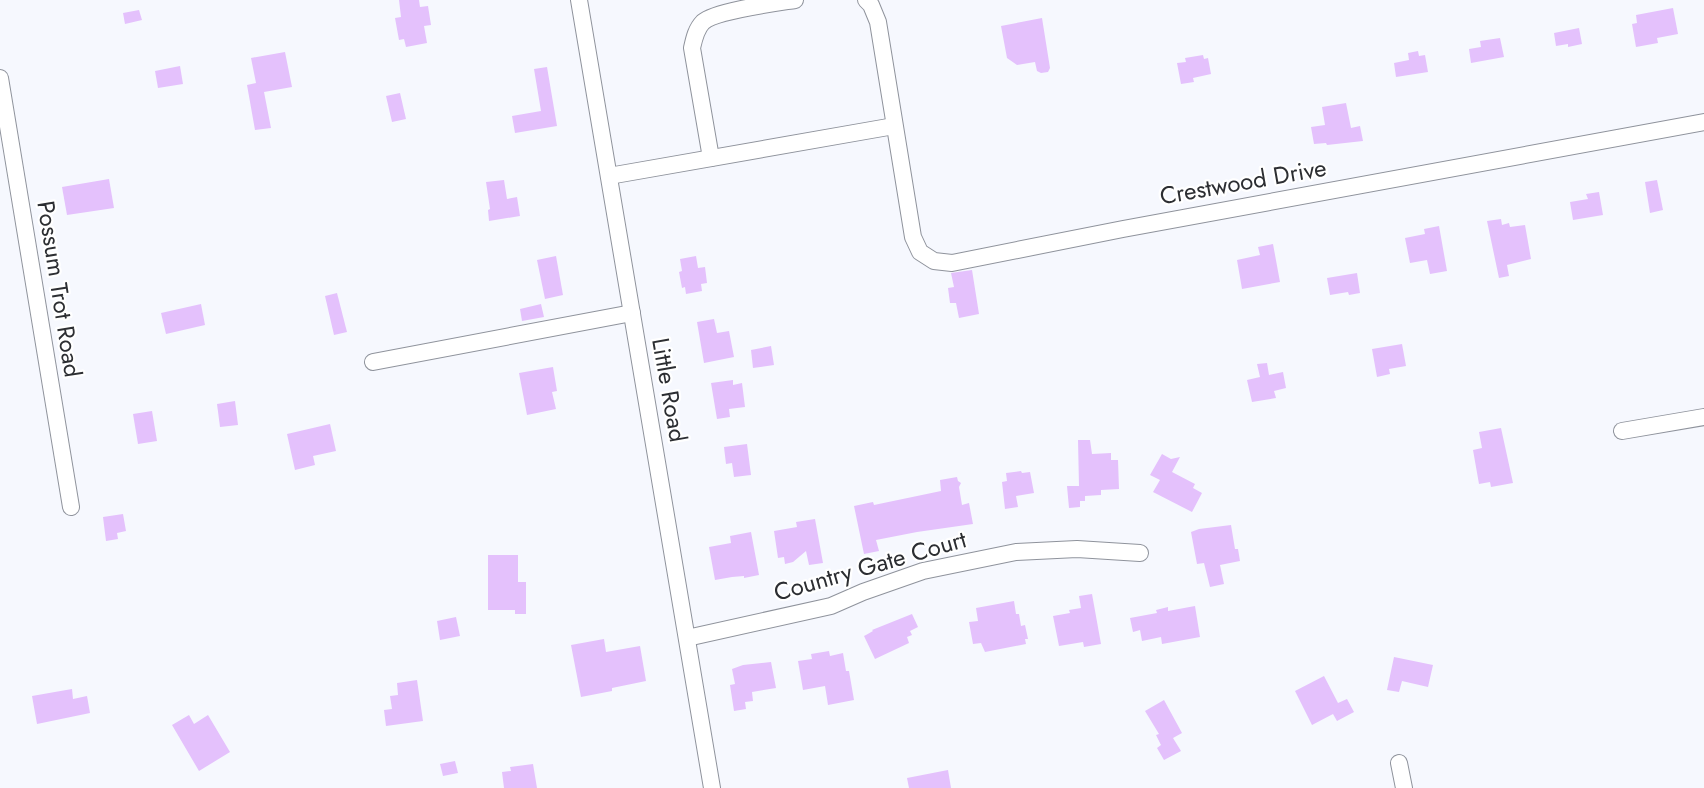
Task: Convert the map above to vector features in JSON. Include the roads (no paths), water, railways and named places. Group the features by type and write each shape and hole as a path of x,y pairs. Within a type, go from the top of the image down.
{"street":[{"name":"Little Road","path":"579,0 712,788"},
{"path":"711,158 692,48 696,31 704,21 720,14 795,0"},
{"name":"Crestwood Drive","path":"866,0 878,22 913,237 920,252 934,261 952,263 1142,225 1704,122"},
{"name":"Possum Trot Road","path":"0,78 71,507"},
{"path":"609,176 894,126"},
{"path":"373,362 632,313"},
{"path":"1622,431 1704,417"},
{"name":"Country Gate Court","path":"687,638 831,606 923,571 1016,552 1077,549 1140,553"},
{"path":"1399,763 1404,788"}]}
